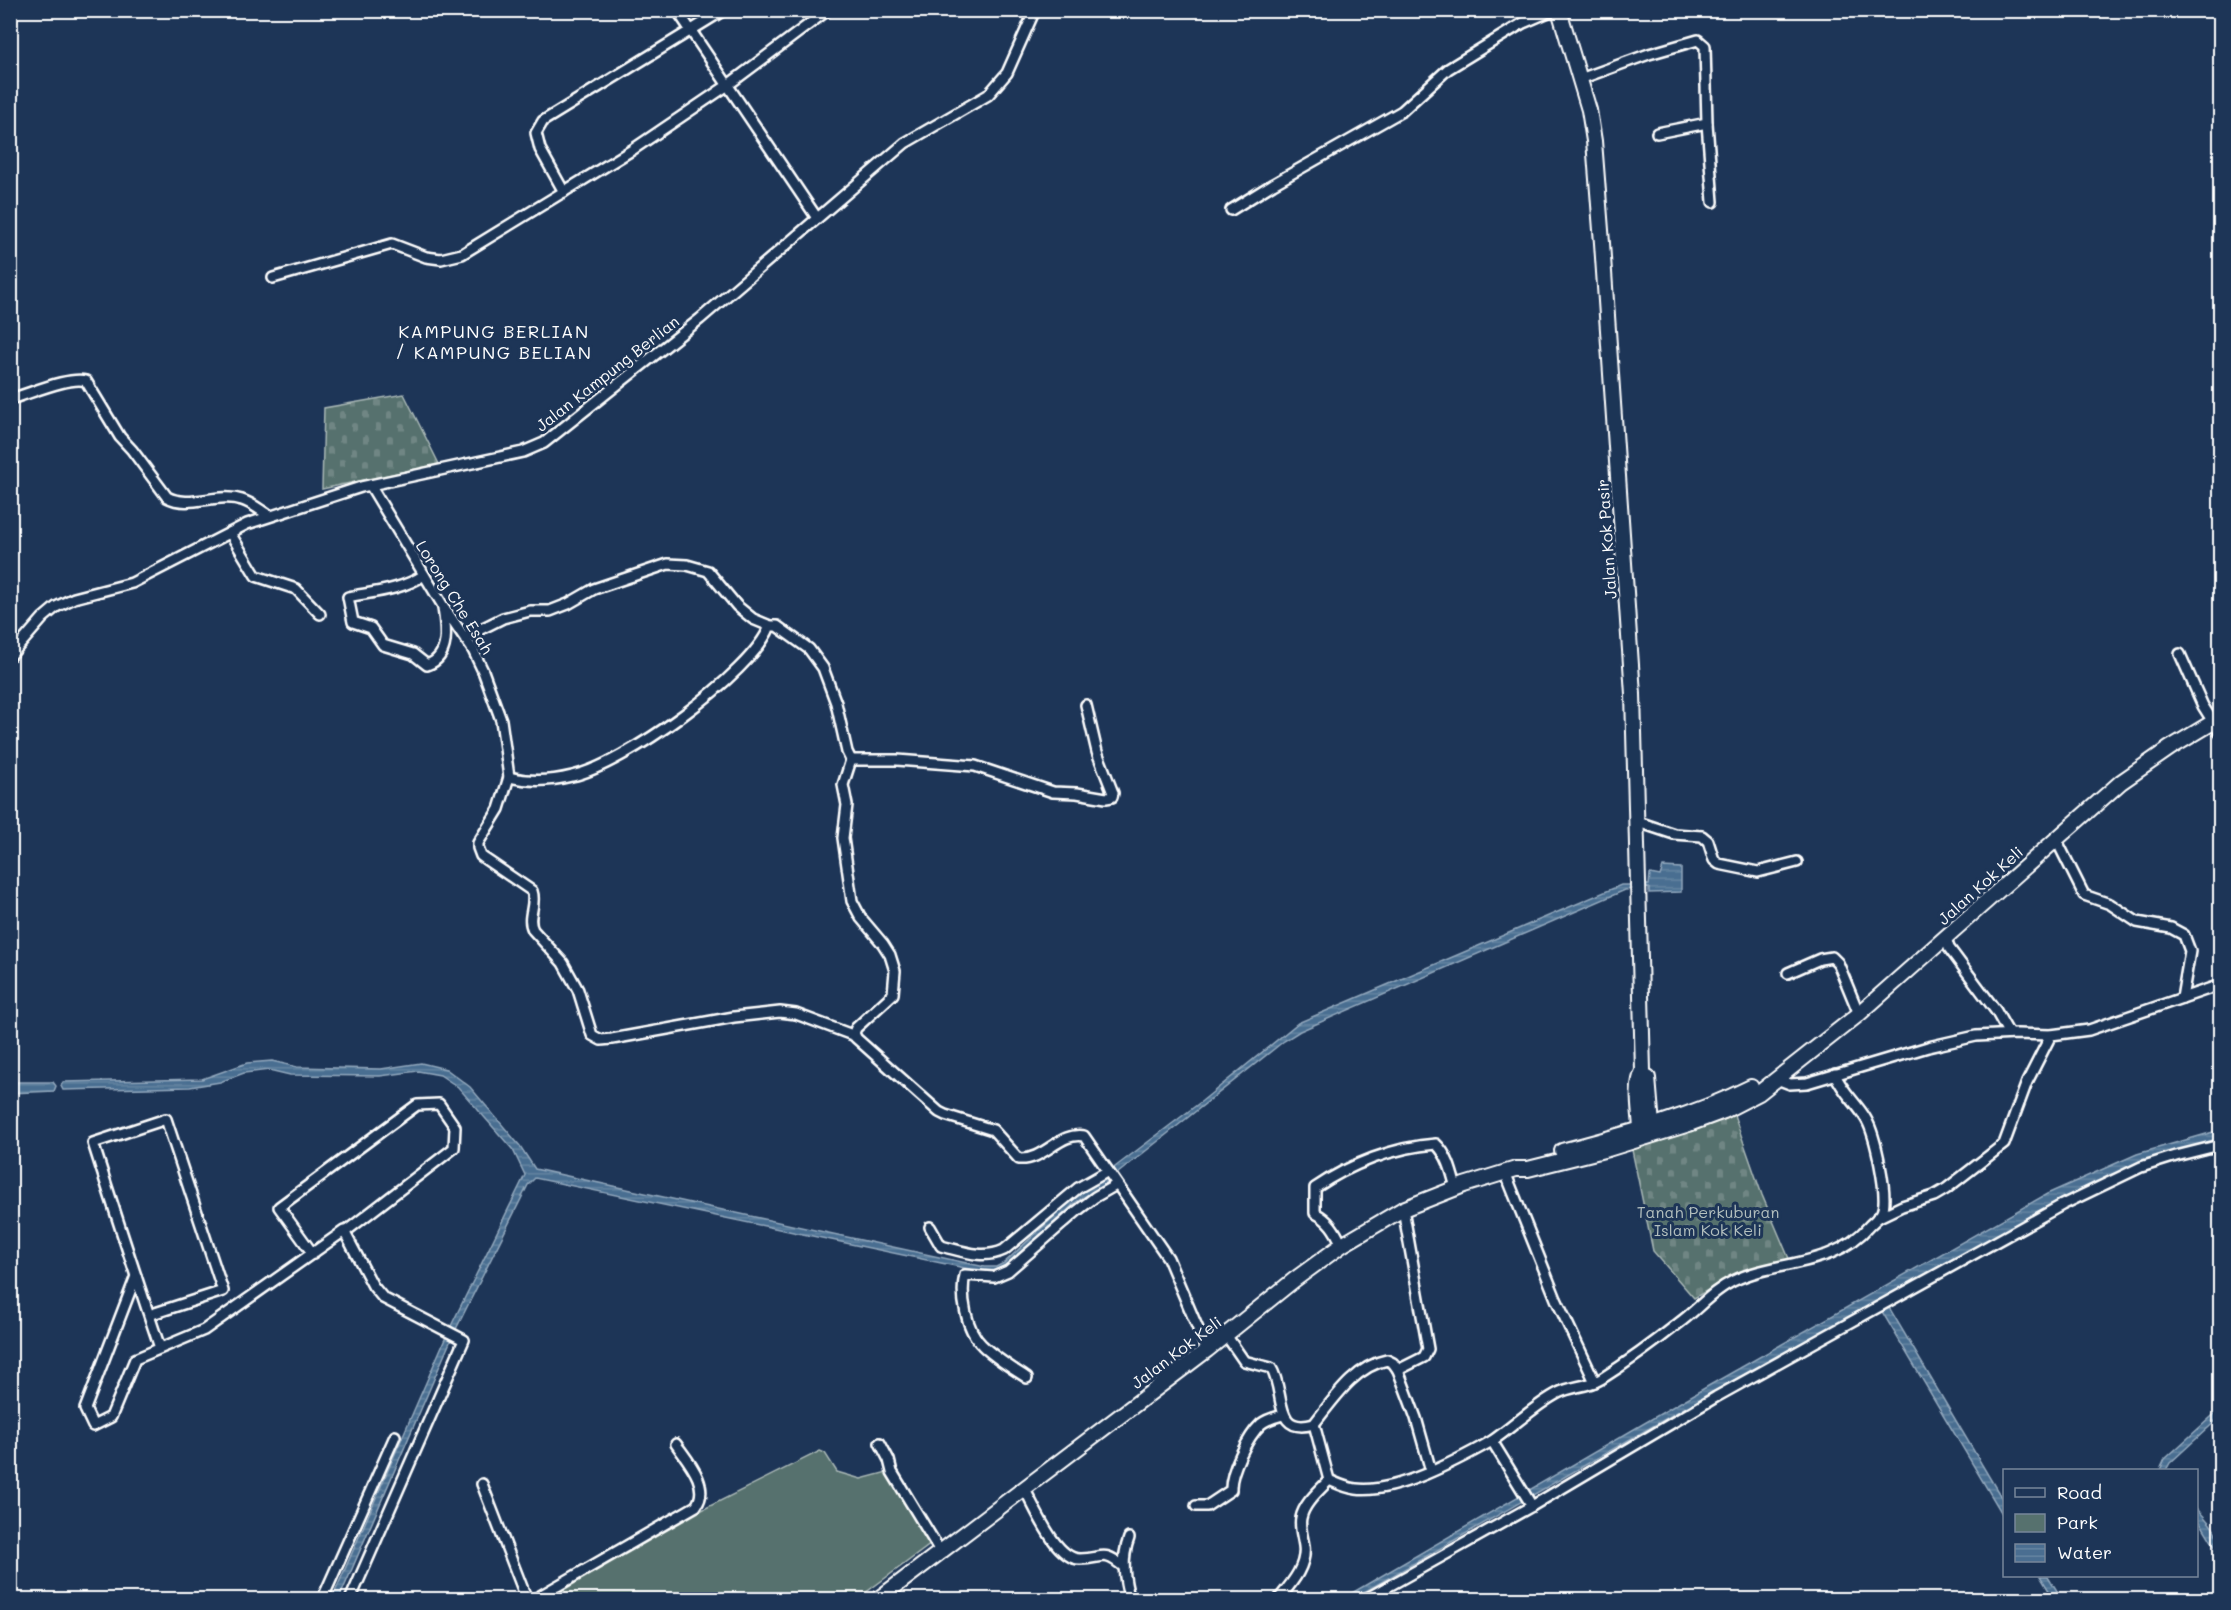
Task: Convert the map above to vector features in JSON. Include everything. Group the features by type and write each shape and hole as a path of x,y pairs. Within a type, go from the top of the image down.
{"street":[{"path":"677,10 817,218"},
{"path":"564,192 540,149 536,133 543,121 724,10"},
{"path":"273,278 392,244 426,257 441,259 462,254 632,150 728,85 828,10"},
{"name":"Jalan Kampung Berlian","path":"10,656 43,618 56,607 74,598 132,583 247,524 370,485 523,452 544,443 700,319 905,143 988,95 1007,73 1035,10"},
{"path":"1232,210 1273,184 1402,111 1448,69 1523,23 1553,10"},
{"name":"Jalan Kok Pasir","path":"1559,10 1589,110 1594,141 1632,683 1643,1071 1640,1077 1647,1128"},
{"path":"1580,79 1649,54 1698,40 1705,46 1707,123 1713,202"},
{"path":"1657,133 1707,123"},
{"path":"10,399 65,382 86,381 120,437 167,497 175,501 214,498 243,500 270,516"},
{"name":"Lorong Che Esah","path":"370,485 443,606 465,637 483,670 501,720 509,777 499,810 478,843 479,852 485,859 532,891 534,902 530,925 563,963 578,990 592,1035 601,1040 688,1027 734,1017 780,1012 796,1014 855,1036"},
{"path":"230,532 256,576 296,589 320,614"},
{"path":"465,637 503,618 530,611 550,611 594,589 668,564 687,565 708,571 736,606 753,619 770,626 777,626 809,649 823,668 836,703 851,760 843,785 847,804 843,838 852,901 861,918 886,950 895,971 895,985 890,998 856,1028 855,1036 939,1112 945,1116 993,1130 1019,1159 1032,1158 1063,1140 1078,1135 1084,1136 1173,1266 1208,1350"},
{"path":"424,575 395,588 348,597 353,622 372,628 383,645 413,654 428,665 436,661 443,650 447,629 443,606"},
{"path":"509,777 526,781 573,776 615,760 702,701 754,653 770,626"},
{"path":"2180,654 2203,706 2218,724"},
{"path":"851,760 897,760 975,766 1053,792 1112,797 1113,793 1097,752 1086,705"},
{"name":"Jalan Kok Keli","path":"1510,1170 1528,1169 1608,1149 1683,1121 1755,1085 1772,1082 1859,1014 2056,839 2141,767 2218,724"},
{"path":"1635,821 1674,834 1702,836 1708,841 1714,860 1719,864 1758,872 1797,862"},
{"path":"2056,839 2084,895 2110,904 2137,922 2171,928 2184,935 2190,951 2182,998"},
{"path":"1946,938 1950,948 1996,1011 2008,1034"},
{"path":"1788,973 1820,959 1832,957 1838,963 1859,1014"},
{"path":"1772,1082 1799,1084 1976,1036 2050,1035 2089,1030 2220,985"},
{"path":"1875,1219 1902,1206 1934,1196 2004,1144 2027,1082 2050,1035"},
{"path":"1329,1480 1347,1488 1371,1489 1409,1480 1431,1471 1492,1442 1564,1390 1595,1382 1681,1322 1723,1287 1742,1277 1809,1261 1832,1253 1863,1233 1882,1213 1880,1168 1875,1143 1866,1118 1843,1090 1835,1074"},
{"path":"1620,1135 1632,1120 1644,1096 1659,1113 1683,1121"},
{"path":"136,1276 85,1409 93,1426 111,1417 135,1359 204,1330 345,1232 454,1148 455,1127 439,1104 417,1105 279,1207 313,1254"},
{"path":"149,1315 223,1291 166,1119 93,1143 136,1276 149,1315 160,1348"},
{"name":"Jalan Kok Keli","path":"877,1599 1208,1350 1342,1245 1403,1209 1510,1170 1525,1161 1647,1128 1683,1121"},
{"path":"1608,1149 1617,1142 1647,1128"},
{"path":"1342,1245 1330,1223 1315,1212 1315,1188 1334,1175 1404,1149 1436,1144 1441,1149 1451,1170 1456,1188"},
{"path":"1364,1599 1716,1396 2116,1177 2154,1162 2220,1145"},
{"path":"1510,1170 1556,1299 1595,1382"},
{"path":"930,1227 940,1246 982,1256 994,1255 1004,1250 1078,1188 1108,1171"},
{"path":"1027,1378 981,1345 972,1333 962,1296 964,1275 994,1277 1008,1271 1077,1211 1116,1185"},
{"path":"1398,1370 1424,1357 1428,1349 1403,1209"},
{"path":"345,1232 373,1286 383,1298 464,1340 350,1599"},
{"path":"1226,1335 1244,1361 1271,1368 1276,1376 1283,1414 1294,1426 1314,1424 1341,1390 1368,1368 1387,1360 1393,1363 1398,1370 1416,1418 1431,1471"},
{"path":"1196,1506 1207,1506 1230,1490 1233,1474 1255,1432 1264,1422 1283,1414"},
{"path":"1314,1424 1329,1480"},
{"path":"322,1599 395,1436"},
{"path":"1492,1442 1530,1503"},
{"path":"880,1443 889,1460 892,1472 940,1551"},
{"path":"533,1599 696,1506 700,1498 699,1479 676,1444"},
{"path":"1278,1599 1296,1576 1303,1561 1305,1547 1300,1523 1304,1510 1329,1480"},
{"path":"482,1484 527,1599"},
{"path":"1024,1488 1054,1542 1064,1553 1080,1559 1105,1555 1124,1567"},
{"path":"1129,1538 1124,1567 1130,1599"}],"green space":[{"path":"404,394 439,464 322,489 324,408"},
{"name":"Tanah Perkuburan Islam Kok Keli","path":"1734,1115 1762,1195 1790,1261 1734,1275 1694,1298 1653,1251 1632,1150"},
{"path":"820,1451 825,1453 837,1472 861,1479 887,1472 931,1544 857,1599 546,1600 702,1510"}],"water":[{"path":"1663,867 1681,868 1681,892 1649,893 1649,888 1625,890 1300,1031 1284,1041 1103,1185 1076,1202 1006,1267 995,1272 984,1272 535,1178 528,1185 453,1335 339,1599 332,1599 448,1332 525,1175 513,1150 458,1087 440,1075 418,1071 380,1076 290,1075 269,1070 244,1073 220,1082 190,1087 63,1090 61,1086 63,1082 202,1079 247,1063 272,1061 297,1067 381,1069 421,1063 446,1069 470,1087 520,1146 535,1169 985,1267 996,1267 1004,1263 1074,1198 1202,1101 1298,1023 1621,885 1649,885 1650,874 1660,876"},
{"path":"11,1082 53,1082 56,1086 54,1091 11,1093"},
{"path":"2220,1130 2220,1142 2144,1161 2059,1200 1884,1299 2003,1500 2003,1515 1877,1303 1714,1391 1352,1599 1340,1600 1710,1385 2047,1194 2137,1154"},
{"path":"2220,1409 2220,1417 2170,1463 2167,1469 2160,1469 2165,1459"},
{"path":"2198,1510 2217,1534 2220,1555 2198,1519"},
{"path":"2041,1577 2049,1577 2062,1599 2054,1599"}],"district":[{"name":"KAMPUNG BERLIAN / KAMPUNG BELIAN","path":"494,341"}]}
